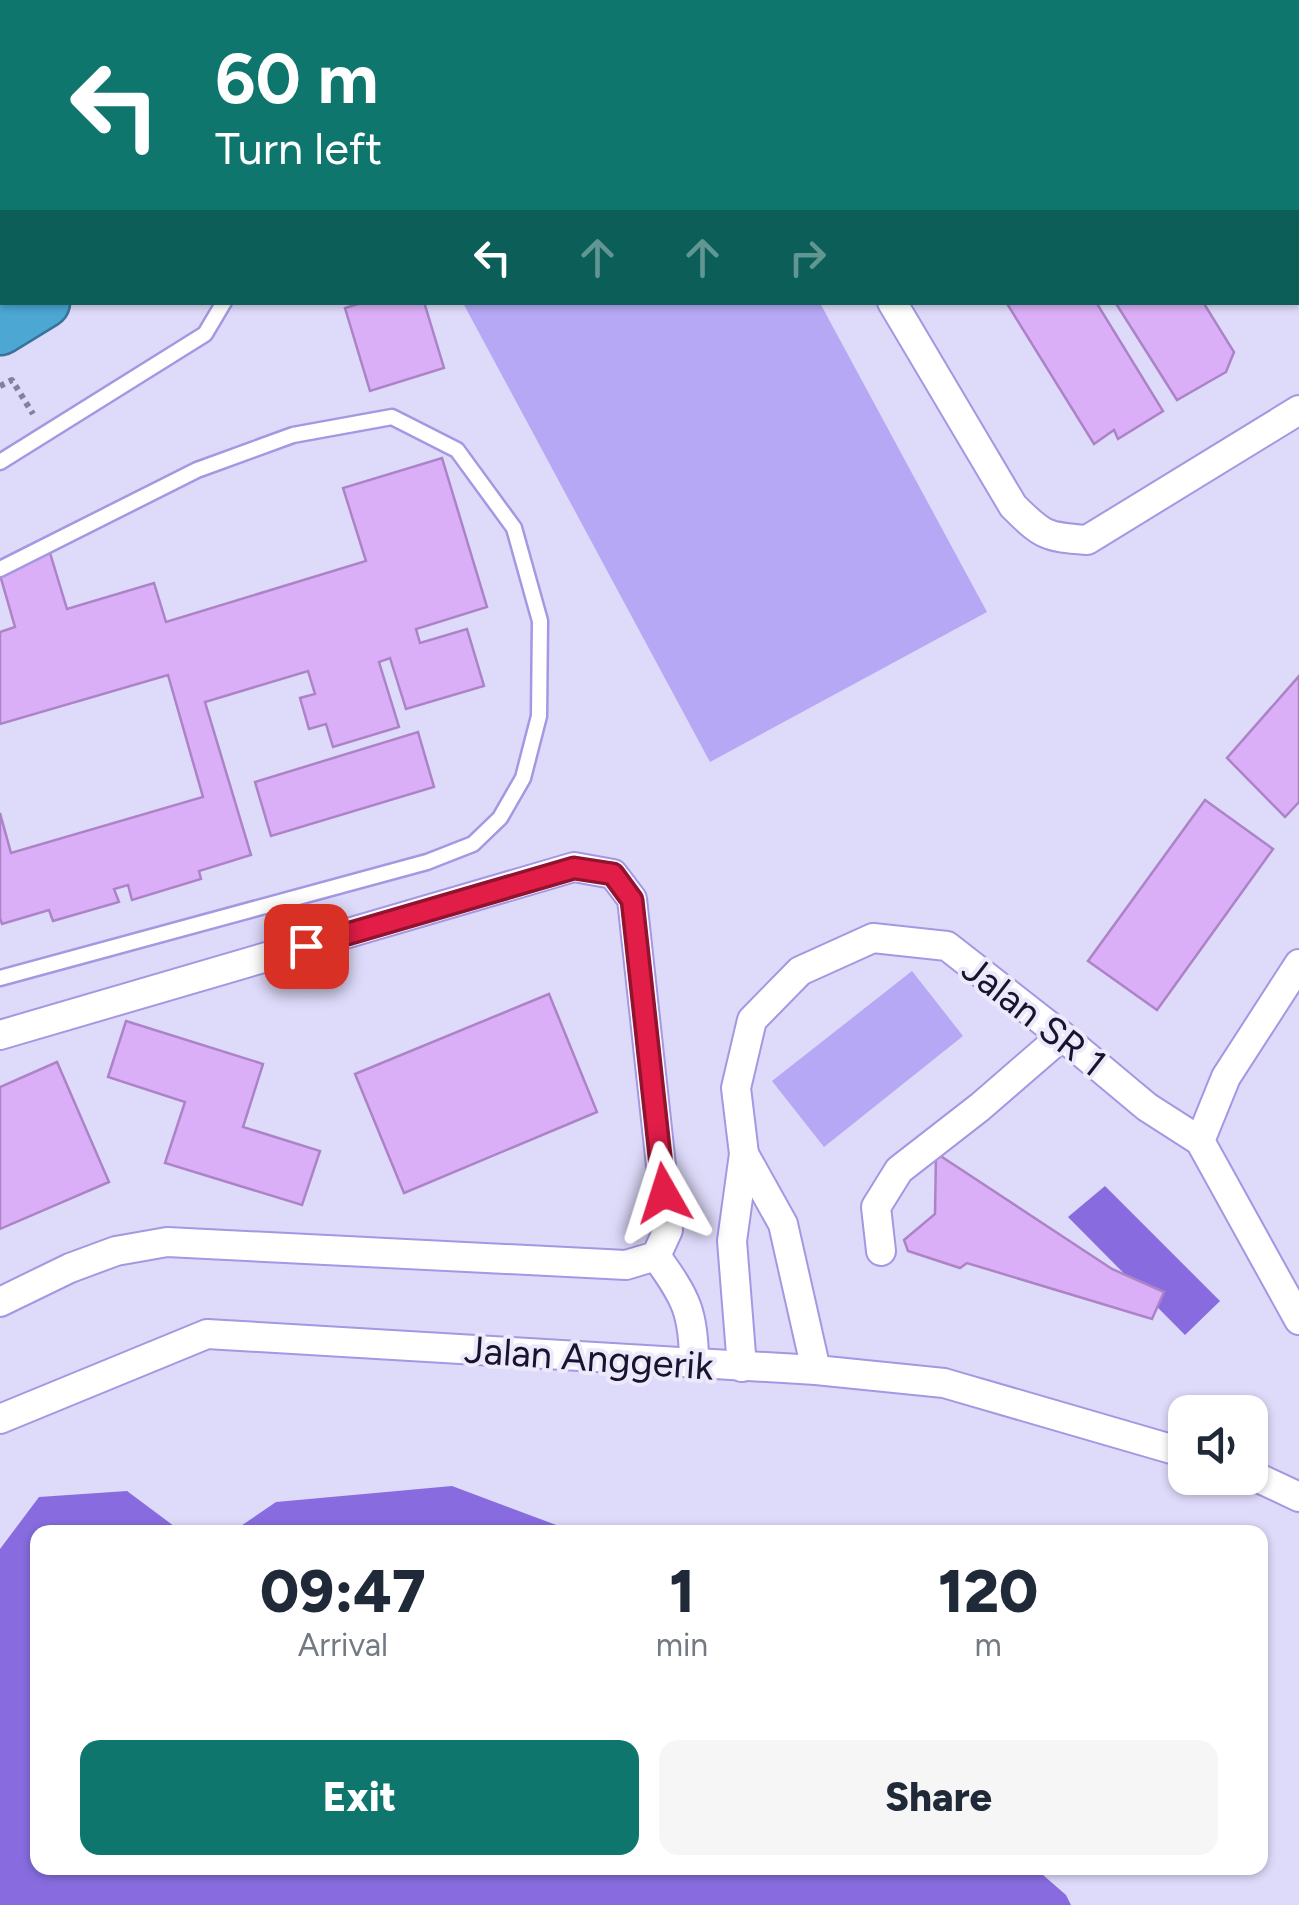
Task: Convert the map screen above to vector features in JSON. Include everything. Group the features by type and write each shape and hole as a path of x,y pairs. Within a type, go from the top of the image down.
{"highway":[{"path":"0,329 39,305"}],"street":[{"path":"894,305 1013,506 1032,525 1052,537 1087,540 1299,410"},
{"path":"0,1034 574,868 613,874 632,900 668,1230 656,1256 626,1265 167,1242 116,1252 70,1268 0,1302"},
{"name":"Jalan SR 1","path":"744,1154 736,1088 752,1020 800,971 874,938 947,946 1147,1107 1200,1141"},
{"path":"1299,964 1226,1078 1200,1141 1299,1320"},
{"path":"881,1251 876,1207 898,1170 980,1107 1062,1036"},
{"path":"742,1367 732,1241 744,1154"},
{"path":"744,1154 783,1224 816,1370"},
{"path":"656,1256 688,1307 694,1332 694,1364"},
{"name":"Jalan Anggerik","path":"0,1419 207,1334 816,1370 944,1383 1168,1448"},
{"path":"1268,1482 1299,1497"}],"lane":[{"path":"0,462 204,334 222,305"},
{"path":"0,569 197,470 293,434 392,417 457,450 514,528 540,621 539,716 524,778 500,818 473,844 427,862 0,978"}],"path":[{"path":"0,386 12,380 45,433"}],"shaded area":[{"path":"464,305 821,305 987,612 710,762"},
{"path":"912,971 963,1036 824,1147 772,1081"},
{"path":"1105,1186 1220,1301 1185,1335 1068,1217"},
{"path":"452,1486 556,1525 242,1525 276,1502"},
{"path":"127,1491 173,1525 30,1525 30,1875 1043,1875 1066,1895 1071,1905 0,1905 0,1549 39,1497"}],"building":[{"path":"425,305 444,368 370,391 345,308"},
{"path":"1008,305 1098,305 1163,411 1118,439 1114,430 1094,444"},
{"path":"1117,305 1205,305 1234,352 1226,372 1177,400"},
{"path":"442,458 487,607 416,629 420,643 467,629 484,686 406,709 390,658 379,662 399,727 333,747 326,724 309,729 300,698 315,694 308,671 205,702 251,855 199,871 201,879 132,900 128,885 114,889 119,902 53,921 49,910 2,924 0,813 11,853 203,797 168,675 0,724 0,632 15,627 0,568 50,553 67,609 154,583 166,622 366,561 343,488"},
{"path":"1299,676 1299,802 1285,817 1227,758"},
{"path":"418,732 434,787 271,836 255,782"},
{"path":"1205,800 1273,849 1157,1010 1088,961"},
{"path":"549,994 597,1112 404,1193 355,1074"},
{"path":"126,1021 263,1064 243,1127 320,1151 302,1205 165,1163 185,1102 108,1077"},
{"path":"57,1062 109,1182 0,1229 0,1087"},
{"path":"936,1153 1112,1269 1164,1292 1152,1319 967,1263 960,1268 908,1251 904,1240 935,1214"}],"route":[{"path":"306,946 574,868 613,874 632,900 664,1193"}]}
